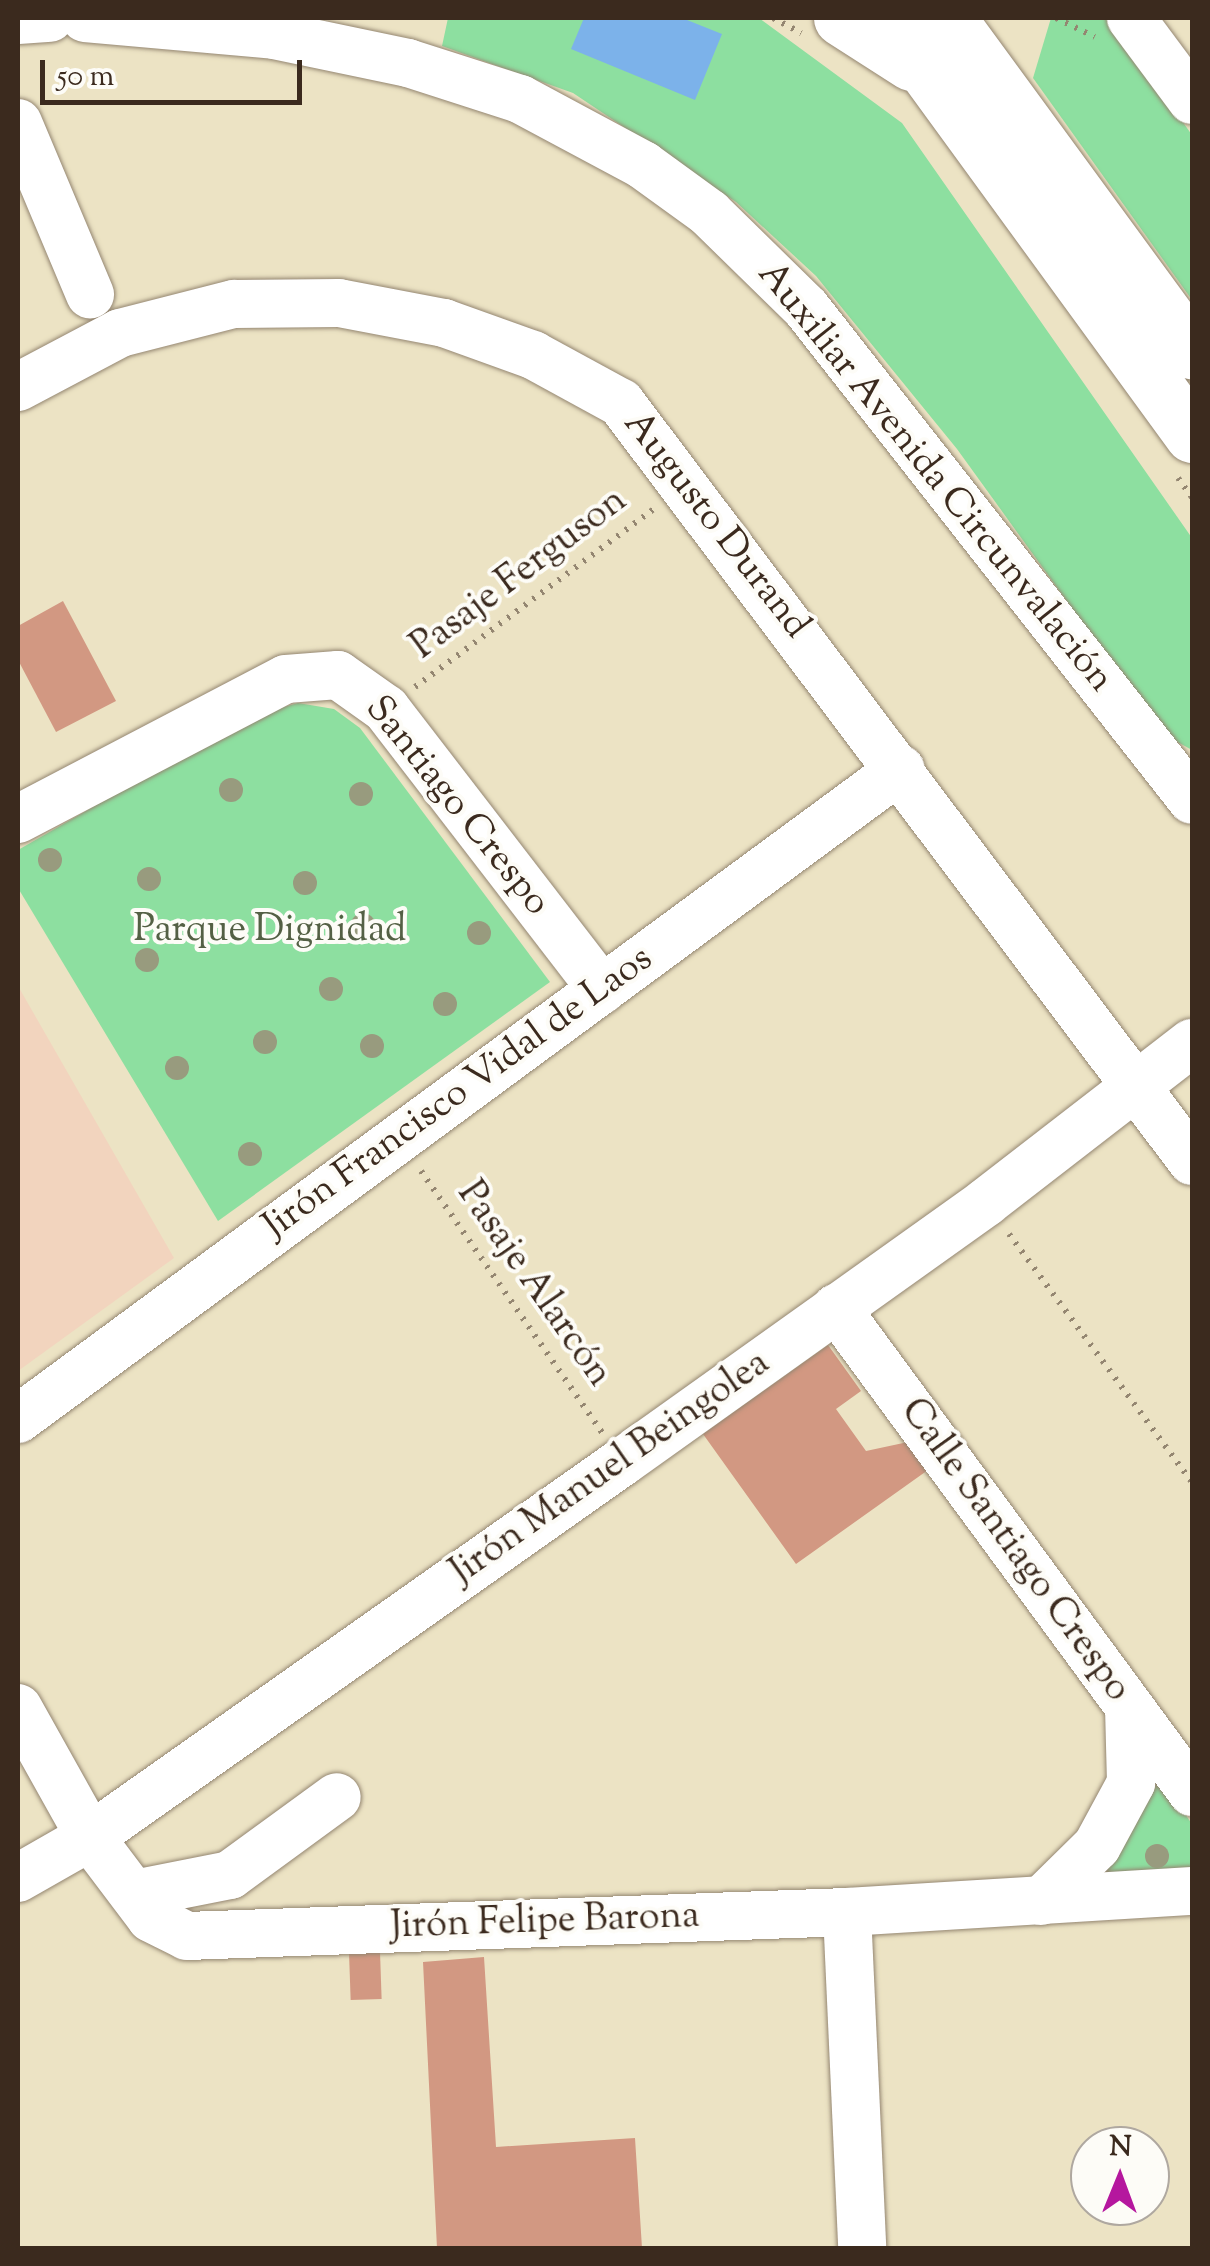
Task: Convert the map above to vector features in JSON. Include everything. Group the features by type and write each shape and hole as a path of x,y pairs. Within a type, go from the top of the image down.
{"main road":[{"path":"841,18 936,84"},
{"path":"888,18 1192,435"},
{"path":"948,18 1192,351"},
{"path":"994,78 1002,18"}],"street":[{"path":"18,20 50,18"},
{"name":"Auxiliar Avenida Circunvalación","path":"85,18 274,35 408,63 520,99 643,165 709,213 806,308 1192,800"},
{"path":"1141,31 1192,100"},
{"path":"18,123 90,294"},
{"name":"Augusto Durand","path":"18,388 120,332 234,304 339,303 444,323 533,355 621,403 687,484 1192,1161"},
{"name":"Santiago Crespo","path":"18,818 286,679 338,675 386,709 602,989"},
{"name":"Jirón Francisco Vidal de Laos","path":"18,1419 900,769"},
{"name":"Jirón Manuel Beingolea","path":"18,1878 90,1836 622,1462 986,1202 1192,1043"},
{"name":"Calle Santiago Crespo","path":"836,1308 1192,1792"},
{"name":"Jirón Felipe Barona","path":"18,1708 90,1836 151,1918 187,1936 847,1912 1192,1891"},
{"path":"1040,1901 1097,1846 1131,1784 1129,1708"},
{"path":"134,1894 230,1875 337,1798"},
{"path":"847,1912 862,2248"}],"path":[{"name":"Pasaje Ferguson","path":"386,709 687,484"},
{"name":"Pasaje Alarcón","path":"399,1140 622,1462"},
{"path":"986,1202 1192,1482"}],"shaded area":[{"path":"18,986 174,1258 18,1371"}],"green space":[{"path":"448,18 759,18 902,123 1192,538 1192,750 1163,734 957,449 816,276 736,202 573,93 442,46"},
{"path":"1051,18 1108,18 1192,135 1192,300 1033,78"},
{"name":"Parque Dignidad","path":"298,703 334,709 360,728 550,982 218,1221 18,888 18,850 252,716"},
{"path":"1155,1771 1192,1824 1192,1876 1091,1884"}],"water":[{"path":"584,18 682,18 722,34 695,100 571,49"}],"building":[{"path":"63,601 116,701 56,732 18,660 18,626"},
{"path":"828,1345 861,1391 836,1409 866,1451 908,1442 928,1470 796,1564 703,1434"},
{"path":"380,1952 382,1999 351,2000 349,1953"},
{"path":"484,1957 496,2147 635,2138 642,2248 437,2248 423,1962"}]}
